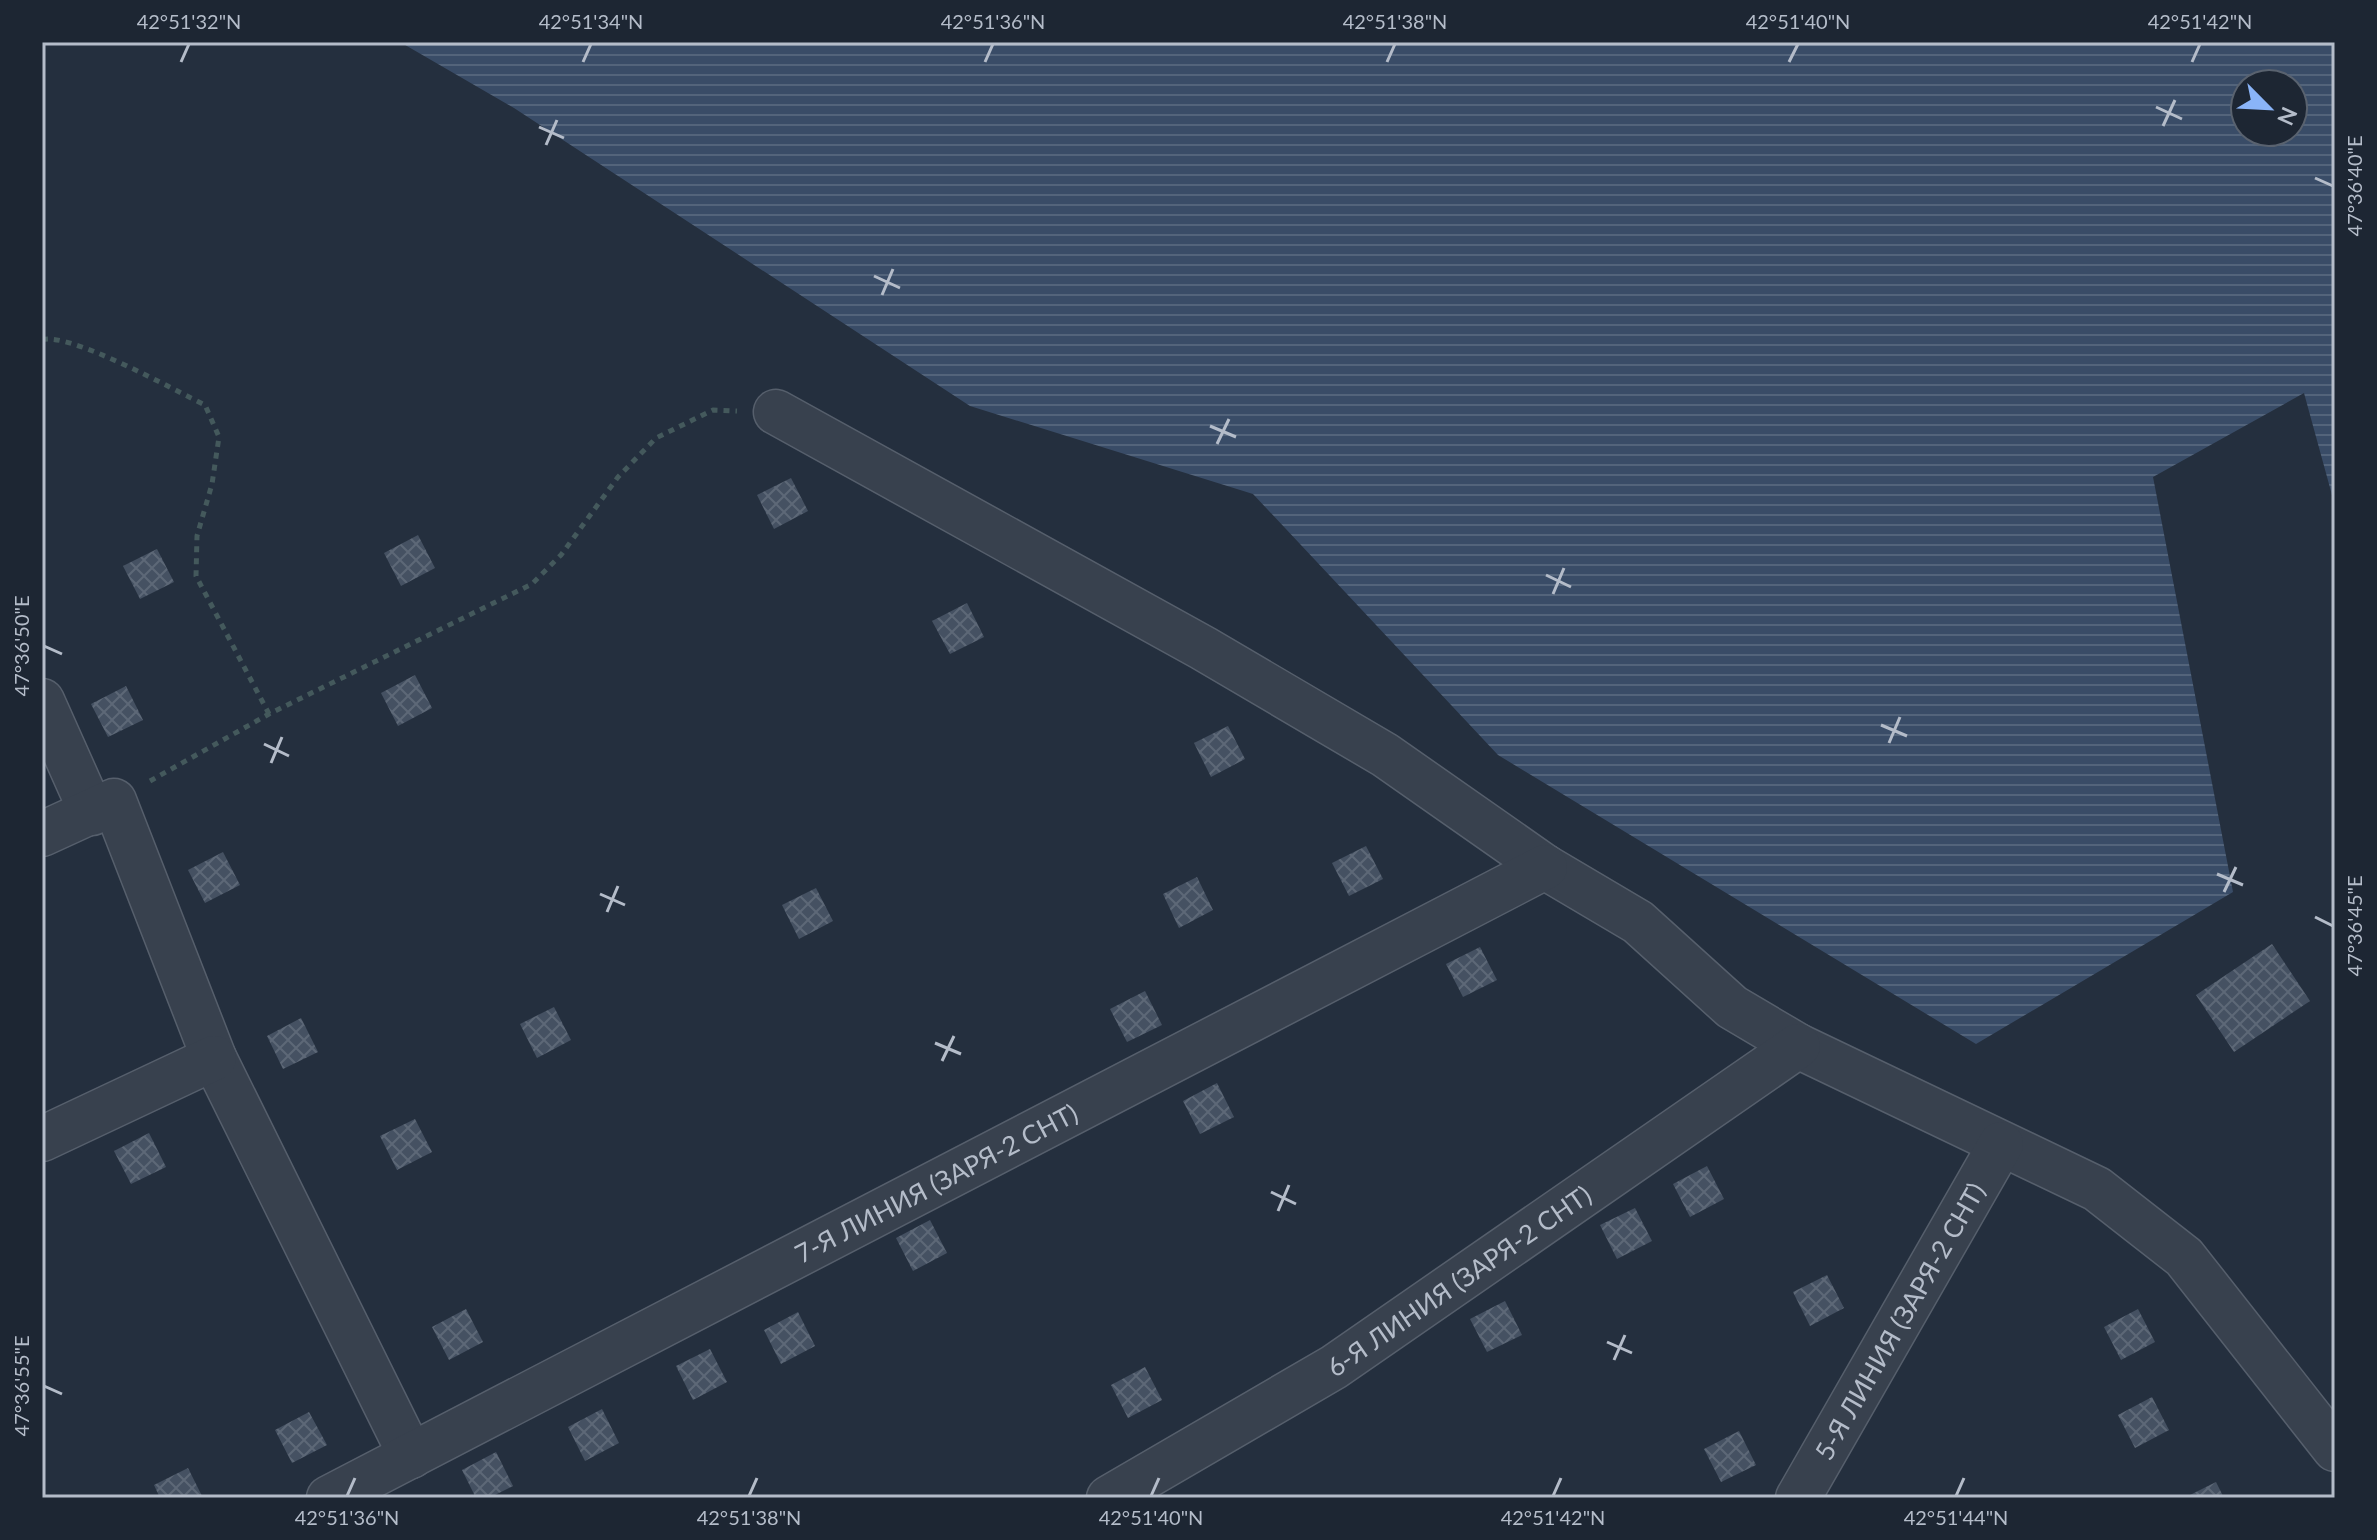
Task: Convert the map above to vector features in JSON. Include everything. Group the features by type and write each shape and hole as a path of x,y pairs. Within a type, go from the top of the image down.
{"street":[{"path":"776,412 1203,648 1385,755 1545,867 1638,922 1732,1007 1798,1046 2097,1189 2184,1257 2335,1449"},
{"path":"42,701 103,807 214,1058 411,1456"},
{"path":"42,834 103,807"},
{"name":"7-Я ЛИНИЯ (ЗАРЯ-2 СНТ)","path":"329,1498 1545,867"},
{"name":"6-Я ЛИНИЯ (ЗАРЯ-2 СНТ)","path":"1109,1498 1334,1367 1798,1046"},
{"path":"42,1139 214,1058"},
{"name":"5-Я ЛИНИЯ (ЗАРЯ-2 СНТ)","path":"1798,1498 2001,1144"}],"path":[{"path":"42,340 49,338 93,351 205,405 219,437 212,484 197,536 196,576 269,714"},
{"path":"103,807 269,714 532,584 561,555 618,477 656,438 713,410 776,412"}],"water":[{"path":"400,42 2335,42 2335,506 2304,393 2153,477 2233,892 1976,1044 1498,755 1253,494 970,406 514,108"}],"building":[{"path":"791,478 808,511 774,529 757,495"},
{"path":"418,535 435,568 401,586 384,553"},
{"path":"157,549 174,582 140,599 123,566"},
{"path":"967,603 984,637 950,654 932,621"},
{"path":"415,675 432,708 398,726 381,693"},
{"path":"126,686 143,720 108,737 91,704"},
{"path":"1228,726 1245,759 1211,777 1194,743"},
{"path":"1366,846 1383,879 1349,896 1332,863"},
{"path":"223,852 240,885 205,903 188,870"},
{"path":"1197,877 1213,910 1179,928 1163,894"},
{"path":"816,888 833,921 799,939 782,905"},
{"path":"2272,944 2310,1001 2234,1052 2196,995"},
{"path":"1480,947 1497,980 1463,997 1446,964"},
{"path":"1145,991 1162,1025 1127,1042 1110,1009"},
{"path":"554,1007 571,1040 537,1058 520,1024"},
{"path":"301,1018 318,1052 283,1069 267,1036"},
{"path":"1217,1083 1234,1117 1200,1134 1183,1101"},
{"path":"415,1119 432,1152 397,1170 380,1136"},
{"path":"149,1133 166,1167 131,1184 114,1151"},
{"path":"1707,1166 1724,1199 1690,1217 1673,1184"},
{"path":"1635,1208 1652,1241 1617,1259 1600,1225"},
{"path":"930,1220 947,1253 913,1271 896,1238"},
{"path":"1827,1275 1844,1308 1810,1326 1793,1292"},
{"path":"1505,1301 1522,1335 1487,1352 1470,1319"},
{"path":"466,1309 483,1342 449,1360 432,1327"},
{"path":"2138,1309 2155,1342 2121,1360 2104,1327"},
{"path":"798,1312 815,1346 781,1364 764,1330"},
{"path":"710,1349 727,1382 693,1400 676,1366"},
{"path":"1145,1367 1162,1400 1128,1418 1111,1385"},
{"path":"2152,1397 2169,1430 2135,1448 2118,1415"},
{"path":"602,1409 619,1443 585,1461 568,1427"},
{"path":"309,1412 327,1445 292,1463 275,1430"},
{"path":"1739,1431 1756,1465 1721,1482 1704,1449"},
{"path":"496,1452 513,1486 489,1498 476,1498 462,1470"},
{"path":"188,1468 203,1498 160,1498 154,1485"},
{"path":"2216,1482 2224,1498 2184,1498"}]}
